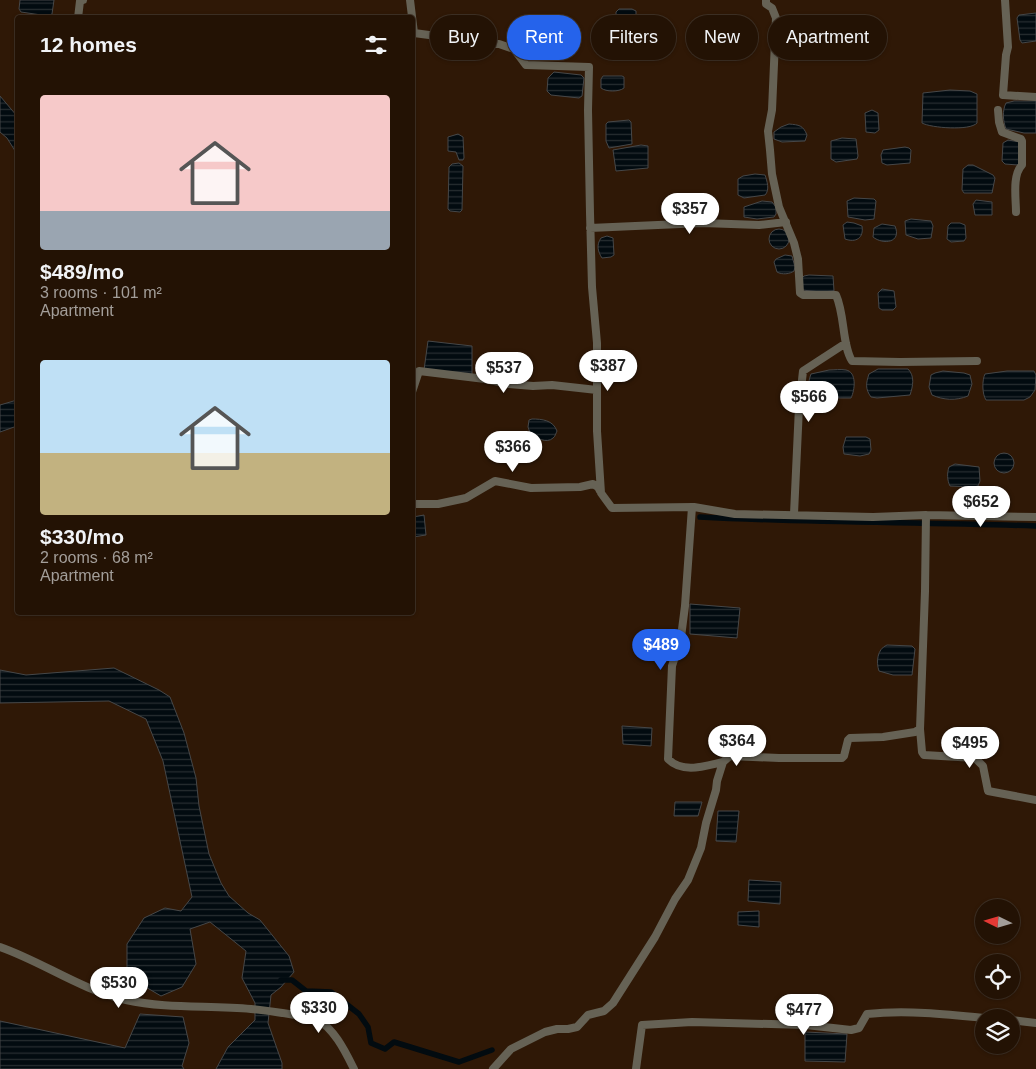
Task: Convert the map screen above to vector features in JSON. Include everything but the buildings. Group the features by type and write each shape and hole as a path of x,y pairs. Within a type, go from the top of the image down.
{"street":[{"path":"78,15 80,1 83,0"},
{"path":"410,0 412,15"},
{"path":"766,0 766,4 772,8 776,18 772,110 768,131 770,150 778,200 794,243 800,267 800,293 803,295 836,295 840,305 846,343 852,361 977,361"},
{"path":"1004,0 1008,47 1003,95 1036,97"},
{"path":"415,33 459,39 477,44 500,44 514,49 526,65 589,67 590,228 592,287 597,343 597,432 601,493"},
{"path":"998,110 1002,132 1022,141 1022,165 1018,168 1016,175 1016,212"},
{"path":"590,228 703,223 759,225 786,222"},
{"path":"794,514 799,407 803,370 846,343"},
{"path":"415,383 419,371 485,379 509,384 597,390"},
{"path":"415,504 438,504 466,498 495,481 531,488 580,487 593,484 598,487 612,508 692,507 735,514 1036,518"},
{"path":"692,507 685,606 681,637 672,666 668,759 674,765 692,768 723,762 730,756 842,758 850,738 883,737 915,732 920,729"},
{"path":"926,516 926,591 920,729 922,754 939,757 975,758 984,766 988,791 1036,800"},
{"path":"493,1069 511,1049 545,1032 577,1027 588,1015 604,1011 613,1003 688,880 700,848 723,762"},
{"path":"0,947 81,984 125,999 150,1004 252,1009 315,1018 324,1023 330,1030 354,1069"},
{"path":"636,1069 642,1025 692,1022 806,1024 851,1030 859,1028 867,1014 936,1014 975,1017"},
{"path":"1020,1021 1036,1023"}],"shaded area":[{"path":"20,0 54,0 52,14 50,15 21,12 19,9"},
{"path":"619,9 632,9 636,11 636,15 616,15"},
{"path":"1036,13 1036,41 1022,43 1017,18 1019,15"},
{"path":"554,72 581,75 584,78 582,96 579,98 551,95 547,91 548,78"},
{"path":"603,76 624,77 624,88 609,91 601,88"},
{"path":"950,90 970,91 977,94 977,123 973,126 950,128 922,123 923,93"},
{"path":"0,96 15,114 15,151 7,138 0,132"},
{"path":"1036,101 1036,133 1024,133 1006,129 1003,116 1004,109 1006,103"},
{"path":"872,110 878,113 879,130 875,133 866,132 865,113"},
{"path":"629,120 631,122 632,144 609,148 606,141 606,124 608,122"},
{"path":"789,124 798,125 804,129 807,135 805,141 782,142 774,139 774,132"},
{"path":"458,134 463,137 463,160 459,160 456,152 448,151 448,137"},
{"path":"842,138 856,139 857,159 836,162 831,159 831,141"},
{"path":"1008,140 1020,142 1020,163 1018,165 1005,164 1002,161 1003,143"},
{"path":"641,145 648,146 648,168 616,171 613,150"},
{"path":"905,147 911,150 910,163 887,165 882,163 881,155 883,150"},
{"path":"459,163 463,166 462,210 460,212 448,209 449,167 452,164"},
{"path":"968,165 973,165 993,175 995,178 992,193 964,193 962,190 963,169"},
{"path":"755,174 765,175 768,188 767,193 765,195 744,198 738,195 738,179"},
{"path":"854,198 874,199 876,201 874,219 865,220 848,217 847,201"},
{"path":"976,200 992,202 992,215 975,215 973,204"},
{"path":"762,201 772,202 776,207 774,217 757,219 744,217 744,207"},
{"path":"911,219 931,221 933,226 931,238 918,239 906,235 905,221"},
{"path":"847,222 862,226 862,234 856,240 845,239 843,225"},
{"path":"951,223 965,225 966,238 964,241 951,242 947,239 948,226"},
{"path":"882,224 895,226 896,236 894,239 886,242 873,237 874,228"},
{"path":"775,229 783,229 789,235 789,243 783,249 775,249 769,243 769,235"},
{"path":"607,236 613,238 614,255 602,258 598,243 601,238"},
{"path":"785,255 792,256 795,267 794,271 786,274 777,272 774,262"},
{"path":"809,275 833,276 834,291 802,290 801,279"},
{"path":"882,289 894,291 896,307 893,310 882,310 879,308 878,293"},
{"path":"428,341 472,346 472,376 424,370"},
{"path":"878,369 908,369 913,385 910,395 871,397 867,389 867,380 869,374"},
{"path":"829,370 850,371 854,386 851,398 814,398 809,386 811,374"},
{"path":"943,371 970,375 972,384 968,396 950,399 932,395 929,387 931,375"},
{"path":"1007,371 1034,371 1036,375 1035,390 1030,397 1024,400 986,400 983,387 985,374"},
{"path":"15,401 15,427 0,432 0,405"},
{"path":"529,420 543,420 553,424 557,431 554,437 550,440 544,440 532,435 528,427"},
{"path":"846,437 866,437 870,439 871,450 869,454 860,456 844,454 843,447"},
{"path":"1004,453 1011,456 1014,463 1011,470 1004,473 997,470 994,463 997,456"},
{"path":"955,464 979,467 980,481 978,486 950,486 948,469"},
{"path":"424,515 426,535 415,537 415,517"},
{"path":"690,604 740,608 737,638 690,634"},
{"path":"887,645 912,646 915,649 912,675 893,675 879,671 878,656 881,649"},
{"path":"114,668 170,697 184,733 196,778 199,806 209,854 221,883 229,896 248,913 260,920 289,956 294,972 271,995 268,1023 282,1063 282,1069 216,1069 228,1047 255,1020 255,1003 242,978 246,951 210,922 190,929 196,964 182,987 161,996 127,976 127,944 144,918 165,908 181,911 192,897 163,761 146,719 109,701 0,703 0,670 26,675"},
{"path":"622,726 652,728 651,746 623,744"},
{"path":"675,802 702,802 698,816 674,816"},
{"path":"718,811 739,811 736,842 716,841"},
{"path":"749,880 781,882 780,904 748,901"},
{"path":"759,911 759,927 738,925 738,912"},
{"path":"140,1014 183,1017 189,1043 182,1066 184,1069 0,1069 0,1021 125,1048"},
{"path":"805,1032 847,1034 845,1062 805,1061"}],"waterway":[{"path":"700,517 1036,526"},
{"path":"281,980 292,980 306,991 331,992 359,1014 368,1027 371,1043 385,1049 394,1042 459,1062 492,1050"}]}
